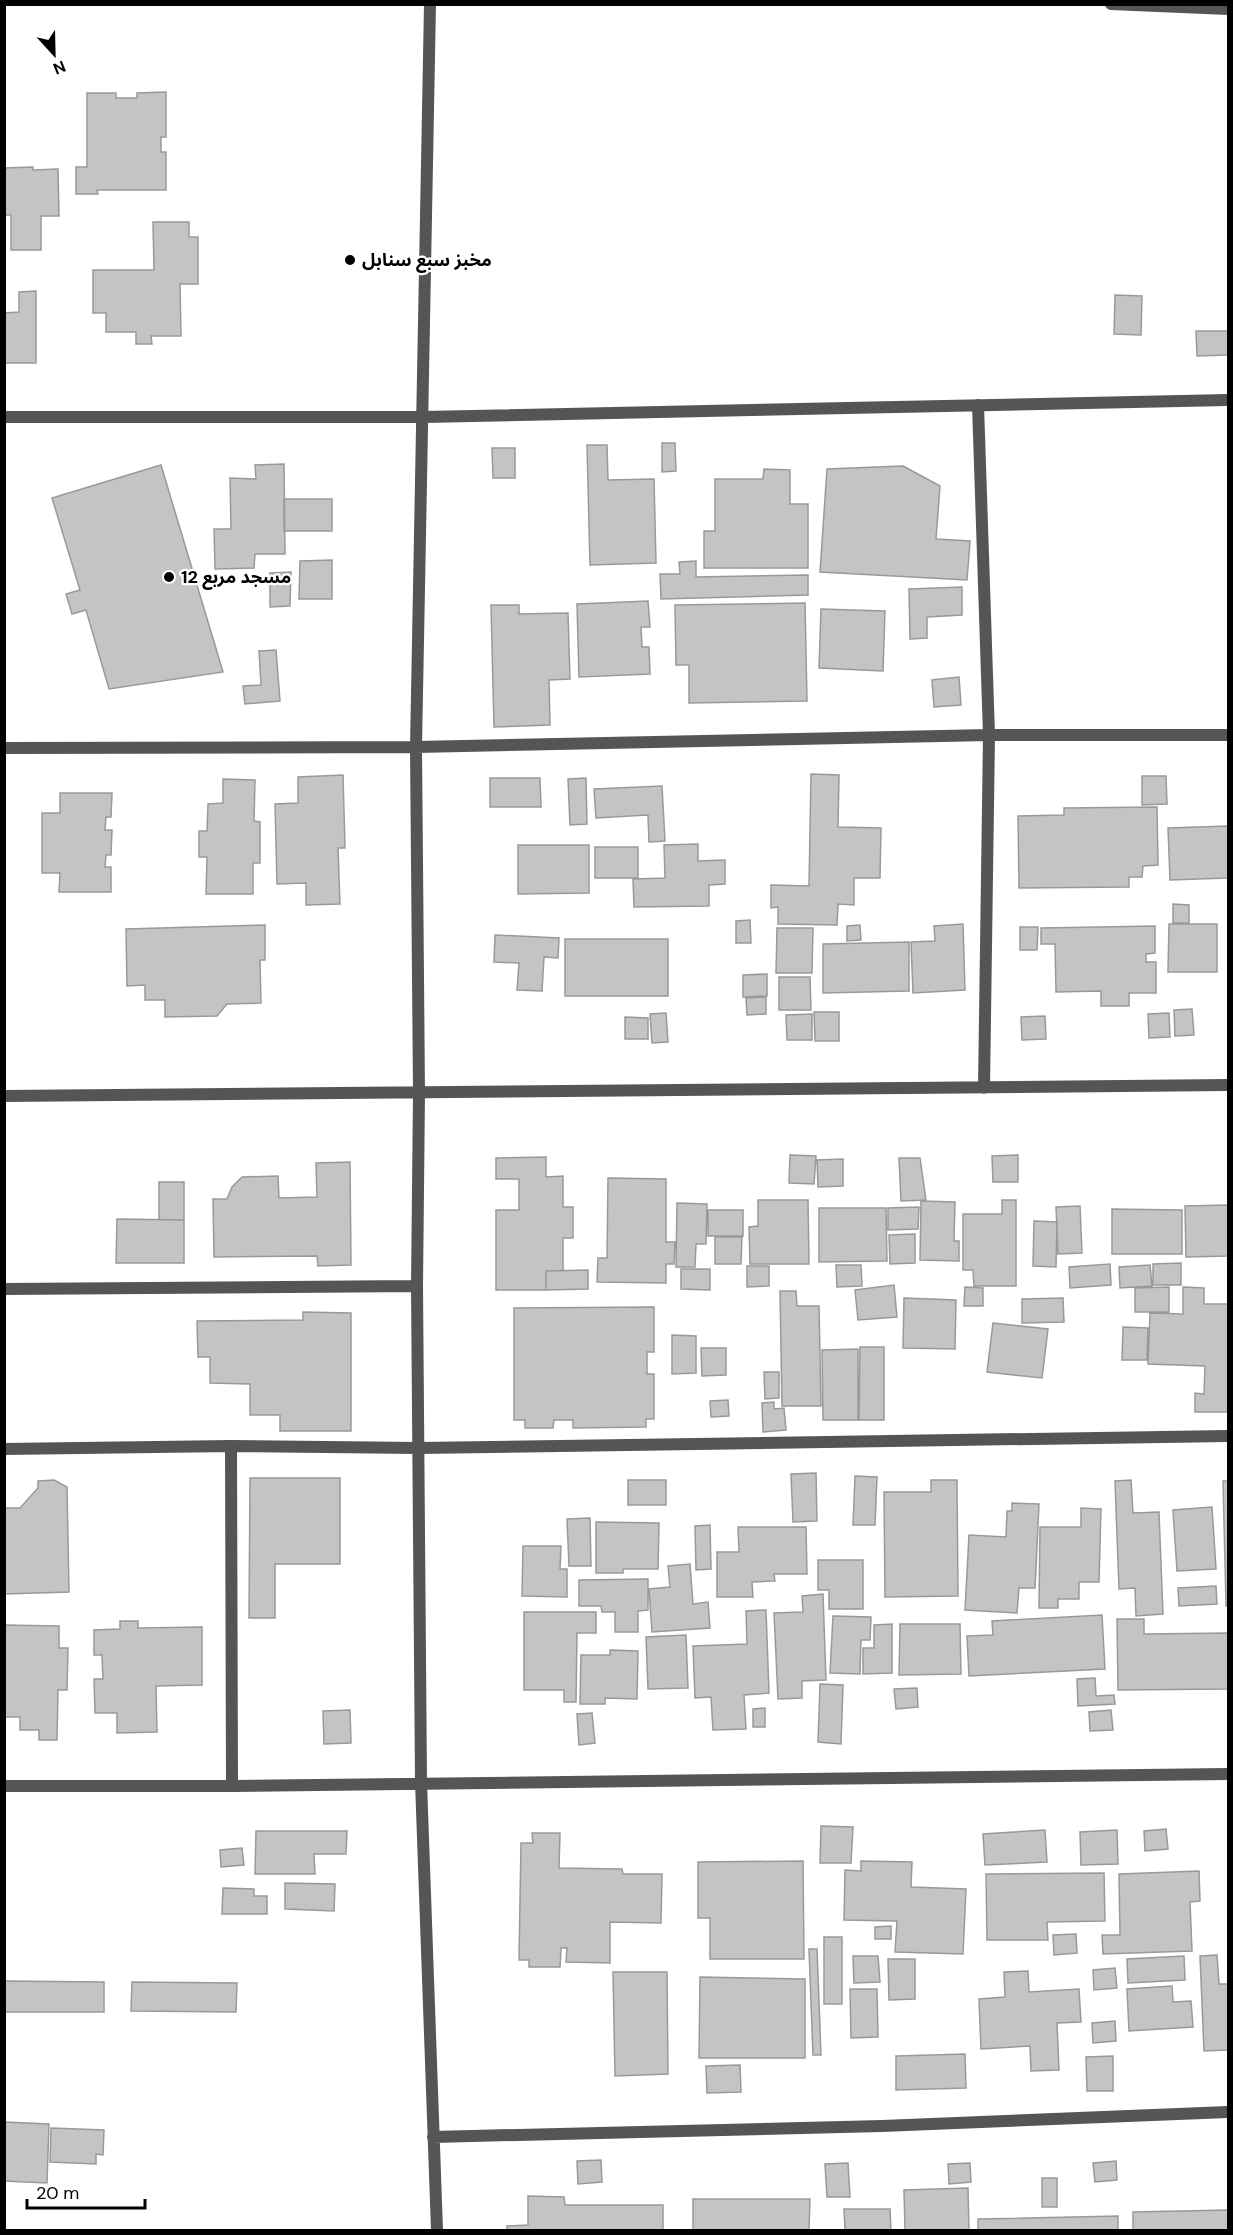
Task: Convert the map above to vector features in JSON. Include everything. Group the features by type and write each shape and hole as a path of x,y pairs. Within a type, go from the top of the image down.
{"street":[{"path":"430,4 416,747 419,1093 417,1286 421,1782 437,2230"},
{"path":"1111,4 1228,9"},
{"path":"4,417 423,417 1228,400"},
{"path":"978,405 988,735 984,1088"},
{"path":"4,748 416,747 988,735 1228,735"},
{"path":"4,1096 1228,1085"},
{"path":"4,1289 417,1286"},
{"path":"4,1449 231,1446 419,1448 1228,1436"},
{"path":"231,1446 232,1786"},
{"path":"4,1786 232,1786 1228,1774"},
{"path":"433,2137 882,2126 1228,2112"}],"building":[{"path":"166,92 166,137 161,137 161,152 166,152 166,190 97,190 98,194 76,194 76,167 87,167 87,93 116,93 116,98 137,98 137,93"},
{"path":"33,167 33,170 58,169 59,216 41,216 41,250 11,250 11,215 4,215 4,168"},
{"path":"153,222 189,222 189,237 198,237 198,284 180,284 181,336 151,336 152,344 136,344 136,332 106,332 106,313 93,313 93,270 154,270"},
{"path":"36,291 36,363 4,363 4,313 19,312 19,292"},
{"path":"1115,295 1142,296 1141,335 1114,334"},
{"path":"1196,331 1228,331 1228,355 1197,356"},
{"path":"662,443 675,443 676,471 662,472"},
{"path":"587,445 607,445 608,480 654,479 656,563 590,565"},
{"path":"492,448 515,448 515,478 493,478"},
{"path":"284,464 285,554 255,554 254,568 215,569 214,529 231,529 230,478 256,479 255,465"},
{"path":"161,465 223,672 109,689 86,610 72,614 66,594 80,590 52,498"},
{"path":"903,466 940,486 936,539 970,541 967,580 820,572 827,469"},
{"path":"764,469 790,470 790,504 808,504 808,568 704,568 704,531 715,531 715,479 763,479"},
{"path":"284,499 332,499 332,531 284,531"},
{"path":"332,560 332,599 299,599 300,561"},
{"path":"696,561 696,577 808,575 808,595 661,599 660,574 680,574 679,562"},
{"path":"291,572 290,606 270,607 270,573"},
{"path":"962,587 962,615 927,617 927,638 910,639 909,589"},
{"path":"648,601 650,627 641,627 642,647 649,647 650,674 579,677 577,604"},
{"path":"805,603 807,701 689,703 689,665 676,665 675,605"},
{"path":"491,605 519,605 519,614 568,613 570,679 549,680 550,725 494,727"},
{"path":"821,609 885,611 883,671 819,668"},
{"path":"276,650 280,701 245,704 243,686 261,685 259,651"},
{"path":"959,677 961,705 934,707 932,680"},
{"path":"811,774 839,775 838,827 881,828 880,878 854,878 854,905 838,904 837,925 778,924 778,907 771,908 771,885 809,886"},
{"path":"343,775 345,848 338,848 340,904 306,905 306,883 277,884 275,804 298,803 298,777"},
{"path":"1142,776 1166,776 1167,804 1142,805"},
{"path":"490,778 540,778 541,807 490,807"},
{"path":"586,778 587,824 570,825 568,779"},
{"path":"223,779 255,780 254,821 260,822 260,863 253,863 253,894 206,894 207,857 199,857 199,831 207,831 208,804 223,803"},
{"path":"662,786 665,841 649,842 648,815 596,818 594,789"},
{"path":"60,793 112,793 111,817 106,817 105,830 112,830 111,855 106,855 105,867 111,867 111,892 59,892 60,873 42,873 42,813 60,813"},
{"path":"1157,807 1158,865 1143,866 1142,877 1129,877 1129,887 1019,888 1018,816 1064,815 1064,808"},
{"path":"1228,826 1228,878 1170,880 1168,828"},
{"path":"698,844 698,861 725,860 725,884 709,885 709,906 634,907 633,879 665,878 664,845"},
{"path":"518,845 589,845 589,893 518,894"},
{"path":"595,847 638,847 638,878 595,878"},
{"path":"1173,904 1189,905 1189,923 1173,923"},
{"path":"750,920 751,943 736,943 736,921"},
{"path":"963,924 965,990 913,993 911,942 935,941 934,926"},
{"path":"1169,924 1217,924 1217,972 1168,972"},
{"path":"265,925 265,960 260,960 261,1003 227,1004 217,1016 165,1017 165,1000 145,1000 145,985 127,986 126,929"},
{"path":"860,925 861,940 847,941 847,926"},
{"path":"1155,926 1155,953 1146,954 1146,962 1156,962 1156,993 1129,993 1129,1006 1101,1006 1101,991 1056,992 1055,944 1041,944 1041,928"},
{"path":"1020,927 1038,927 1037,950 1020,950"},
{"path":"777,928 813,928 812,973 776,973"},
{"path":"495,935 559,938 558,958 544,957 542,991 517,990 519,963 494,962"},
{"path":"565,939 668,939 668,996 565,996"},
{"path":"909,942 909,991 823,993 823,944"},
{"path":"767,974 767,996 743,997 743,975"},
{"path":"779,977 810,977 811,1010 779,1010"},
{"path":"766,997 766,1014 747,1015 746,998"},
{"path":"1192,1009 1194,1035 1175,1036 1174,1010"},
{"path":"814,1012 839,1012 839,1041 815,1041"},
{"path":"666,1013 668,1042 652,1043 650,1014"},
{"path":"1169,1013 1170,1037 1149,1038 1148,1014"},
{"path":"812,1014 812,1040 787,1040 786,1015"},
{"path":"1045,1016 1046,1039 1022,1040 1021,1017"},
{"path":"625,1017 648,1018 648,1039 625,1039"},
{"path":"790,1155 816,1156 814,1184 789,1183"},
{"path":"1018,1155 1018,1182 993,1182 992,1156"},
{"path":"546,1157 546,1177 563,1176 563,1207 573,1207 573,1238 563,1238 563,1271 546,1271 546,1290 496,1290 496,1210 519,1210 519,1179 496,1179 496,1158"},
{"path":"899,1158 920,1158 926,1200 901,1201"},
{"path":"843,1159 843,1186 818,1187 817,1160"},
{"path":"350,1162 351,1265 318,1266 317,1256 214,1257 213,1199 227,1199 232,1187 242,1177 278,1176 279,1198 317,1197 316,1163"},
{"path":"608,1178 666,1179 666,1242 675,1242 674,1264 666,1264 666,1283 597,1282 598,1258 607,1258"},
{"path":"159,1182 184,1182 184,1220 159,1220"},
{"path":"758,1200 808,1200 809,1264 750,1264 749,1227 758,1226"},
{"path":"1002,1200 1016,1200 1016,1286 974,1286 973,1270 963,1270 963,1214 1002,1214"},
{"path":"921,1201 955,1202 954,1241 959,1241 959,1261 920,1260"},
{"path":"677,1203 707,1204 706,1244 696,1244 695,1267 676,1267"},
{"path":"1228,1205 1228,1256 1186,1257 1185,1206"},
{"path":"1080,1206 1082,1253 1058,1254 1056,1207"},
{"path":"919,1207 918,1229 888,1230 888,1208"},
{"path":"819,1208 886,1208 887,1261 819,1262"},
{"path":"1112,1209 1182,1210 1182,1254 1112,1254"},
{"path":"708,1210 743,1210 743,1236 708,1236"},
{"path":"117,1219 184,1220 184,1263 116,1263"},
{"path":"1034,1221 1057,1222 1056,1267 1033,1266"},
{"path":"915,1234 915,1263 890,1264 889,1235"},
{"path":"715,1237 742,1237 741,1264 715,1264"},
{"path":"1181,1263 1181,1285 1153,1285 1153,1264"},
{"path":"1110,1264 1111,1285 1070,1288 1069,1267"},
{"path":"836,1265 861,1265 862,1286 837,1287"},
{"path":"1150,1265 1152,1286 1120,1288 1119,1267"},
{"path":"747,1266 769,1266 769,1286 747,1287"},
{"path":"681,1269 710,1269 710,1290 681,1289"},
{"path":"588,1270 588,1289 546,1290 546,1271"},
{"path":"894,1285 897,1317 858,1320 855,1290"},
{"path":"965,1287 983,1288 983,1306 964,1306"},
{"path":"1169,1287 1169,1312 1135,1312 1135,1288"},
{"path":"1183,1287 1204,1288 1204,1304 1228,1304 1228,1412 1195,1412 1195,1393 1204,1394 1205,1366 1148,1364 1150,1313 1183,1314"},
{"path":"780,1291 796,1291 797,1306 819,1306 821,1406 782,1406"},
{"path":"904,1298 956,1300 955,1349 903,1348"},
{"path":"1063,1298 1064,1322 1022,1323 1022,1299"},
{"path":"654,1307 654,1352 647,1352 647,1374 654,1374 654,1419 646,1419 646,1427 573,1428 573,1420 554,1420 553,1428 525,1428 525,1420 514,1420 514,1308"},
{"path":"303,1312 351,1313 351,1431 280,1431 280,1415 250,1415 250,1384 210,1383 210,1357 198,1357 197,1321 303,1320"},
{"path":"993,1323 1048,1329 1042,1378 987,1372"},
{"path":"1123,1327 1148,1328 1147,1360 1122,1360"},
{"path":"672,1335 696,1336 696,1373 672,1374"},
{"path":"860,1347 884,1347 884,1420 859,1420"},
{"path":"701,1348 726,1348 726,1375 702,1376"},
{"path":"858,1349 858,1420 823,1420 822,1350"},
{"path":"764,1372 779,1372 779,1398 765,1399"},
{"path":"728,1400 729,1416 711,1417 710,1401"},
{"path":"774,1402 774,1409 784,1408 786,1430 763,1432 762,1403"},
{"path":"816,1473 817,1521 793,1522 791,1474"},
{"path":"855,1476 877,1477 875,1525 853,1525"},
{"path":"250,1478 340,1478 340,1564 275,1564 275,1618 249,1618"},
{"path":"54,1480 67,1487 69,1592 4,1594 4,1508 20,1508 38,1488 38,1481"},
{"path":"628,1480 666,1480 666,1505 628,1505"},
{"path":"931,1480 957,1480 958,1596 885,1597 884,1492 931,1492"},
{"path":"1131,1480 1133,1513 1159,1512 1163,1614 1136,1616 1135,1588 1119,1589 1115,1481"},
{"path":"1223,1481 1228,1481 1228,1606 1226,1606"},
{"path":"1012,1503 1039,1504 1035,1588 1019,1588 1017,1613 965,1610 969,1535 1006,1537 1007,1511 1012,1511"},
{"path":"1212,1507 1216,1569 1177,1571 1173,1510"},
{"path":"1081,1508 1101,1509 1099,1582 1079,1582 1079,1599 1058,1599 1058,1608 1039,1608 1040,1527 1081,1527"},
{"path":"590,1518 591,1566 569,1566 567,1519"},
{"path":"596,1522 659,1523 658,1569 623,1569 623,1573 596,1573"},
{"path":"710,1525 711,1569 696,1570 695,1526"},
{"path":"738,1527 806,1527 807,1574 774,1574 775,1581 752,1582 753,1597 717,1597 717,1552 739,1552"},
{"path":"523,1546 561,1546 560,1569 567,1569 567,1597 522,1596"},
{"path":"818,1560 863,1560 863,1609 829,1609 829,1590 818,1590"},
{"path":"690,1564 693,1604 708,1602 710,1628 652,1632 649,1589 670,1587 668,1566"},
{"path":"648,1579 648,1610 638,1611 638,1632 615,1632 615,1612 602,1612 601,1606 579,1606 579,1580"},
{"path":"1216,1586 1217,1604 1179,1606 1178,1588"},
{"path":"823,1594 826,1680 802,1681 802,1698 778,1699 774,1613 803,1612 802,1596"},
{"path":"766,1610 769,1693 744,1695 746,1729 713,1730 711,1697 695,1698 693,1646 747,1644 746,1611"},
{"path":"524,1612 596,1612 596,1633 577,1633 576,1702 564,1702 564,1690 524,1690"},
{"path":"1102,1615 1105,1669 969,1676 967,1636 993,1635 992,1621"},
{"path":"833,1616 871,1617 870,1640 861,1640 860,1674 830,1673"},
{"path":"1117,1619 1144,1619 1144,1634 1228,1633 1228,1689 1118,1690"},
{"path":"120,1621 138,1621 138,1628 202,1627 202,1685 156,1686 157,1732 117,1733 117,1713 95,1713 94,1679 103,1679 102,1655 94,1655 94,1630 120,1629"},
{"path":"892,1624 892,1673 863,1674 863,1648 874,1648 874,1625"},
{"path":"900,1624 960,1624 961,1674 899,1675"},
{"path":"4,1625 59,1626 59,1648 68,1648 67,1690 58,1690 57,1740 39,1740 39,1730 20,1730 20,1717 4,1717"},
{"path":"686,1635 688,1688 648,1689 646,1637"},
{"path":"610,1650 638,1651 637,1699 605,1698 605,1704 580,1704 581,1655 610,1655"},
{"path":"1095,1678 1096,1696 1114,1695 1115,1704 1078,1706 1077,1679"},
{"path":"820,1684 843,1685 841,1744 818,1742"},
{"path":"917,1688 918,1707 896,1709 894,1689"},
{"path":"765,1708 765,1727 753,1727 753,1709"},
{"path":"350,1710 351,1743 324,1744 323,1711"},
{"path":"1111,1710 1113,1730 1090,1731 1089,1712"},
{"path":"592,1713 595,1743 579,1745 577,1714"},
{"path":"821,1826 853,1827 851,1863 820,1863"},
{"path":"1166,1829 1168,1849 1145,1851 1144,1831"},
{"path":"1045,1830 1047,1862 985,1865 983,1834"},
{"path":"1117,1830 1118,1864 1081,1865 1080,1832"},
{"path":"256,1831 347,1831 346,1854 314,1854 315,1874 255,1874"},
{"path":"532,1833 560,1833 559,1868 622,1869 623,1874 662,1874 661,1923 610,1922 610,1963 566,1962 567,1948 561,1948 560,1967 529,1967 529,1960 519,1960 521,1843 533,1843"},
{"path":"242,1848 244,1865 221,1867 220,1850"},
{"path":"803,1861 804,1959 710,1959 710,1918 698,1918 698,1862"},
{"path":"861,1861 912,1862 911,1887 966,1889 963,1954 895,1952 897,1921 844,1920 845,1870 861,1871"},
{"path":"1199,1871 1200,1901 1190,1902 1192,1951 1103,1954 1102,1935 1120,1935 1119,1874"},
{"path":"1104,1873 1105,1921 1047,1922 1048,1940 987,1940 986,1874"},
{"path":"285,1883 335,1884 334,1911 285,1909"},
{"path":"223,1888 254,1889 254,1896 267,1896 267,1914 222,1914"},
{"path":"891,1926 891,1939 875,1939 875,1927"},
{"path":"1076,1934 1077,1953 1054,1955 1053,1935"},
{"path":"824,1937 842,1937 842,2004 824,2004"},
{"path":"809,1949 817,1949 821,2055 813,2055"},
{"path":"1217,1955 1219,1984 1228,1984 1228,2050 1204,2051 1200,1956"},
{"path":"853,1956 878,1956 880,1982 854,1983"},
{"path":"1184,1956 1185,1980 1128,1983 1127,1959"},
{"path":"888,1959 915,1959 915,1999 889,2000"},
{"path":"1115,1968 1117,1988 1094,1990 1093,1970"},
{"path":"1028,1971 1029,1992 1079,1989 1081,2022 1057,2023 1059,2070 1031,2071 1030,2046 981,2049 979,1999 1005,1997 1004,1972"},
{"path":"613,1972 667,1972 668,2074 615,2076"},
{"path":"700,1977 805,1979 805,2058 699,2058"},
{"path":"4,1981 104,1982 104,2012 4,2012"},
{"path":"132,1982 237,1983 236,2012 131,2011"},
{"path":"1172,1986 1173,2002 1191,2001 1193,2027 1129,2031 1127,1989"},
{"path":"850,1989 877,1989 878,2037 851,2038"},
{"path":"1115,2021 1116,2041 1093,2043 1092,2023"},
{"path":"965,2054 966,2088 896,2090 896,2056"},
{"path":"1113,2056 1113,2091 1087,2091 1086,2057"},
{"path":"740,2065 741,2092 707,2093 706,2066"},
{"path":"4,2122 49,2124 47,2183 4,2181"},
{"path":"51,2128 104,2130 103,2155 96,2154 96,2164 50,2162"},
{"path":"601,2160 602,2182 578,2184 577,2161"},
{"path":"1116,2161 1117,2180 1095,2182 1093,2163"},
{"path":"848,2163 850,2197 827,2197 825,2164"},
{"path":"970,2163 971,2182 949,2184 948,2164"},
{"path":"1042,2178 1057,2178 1057,2207 1042,2207"},
{"path":"968,2188 969,2230 905,2230 904,2190"},
{"path":"528,2196 564,2197 565,2205 663,2205 663,2230 507,2230 507,2226 528,2225"},
{"path":"693,2199 810,2199 809,2230 693,2230"},
{"path":"844,2209 890,2209 891,2230 845,2230"},
{"path":"1228,2210 1228,2230 1133,2230 1133,2212"},
{"path":"1118,2216 1118,2230 978,2230 978,2219"}],"place":[{"name":"مخبز سبع سنابل","path":"350,260"},
{"name":"مسجد مربع 12","path":"169,577"}]}
